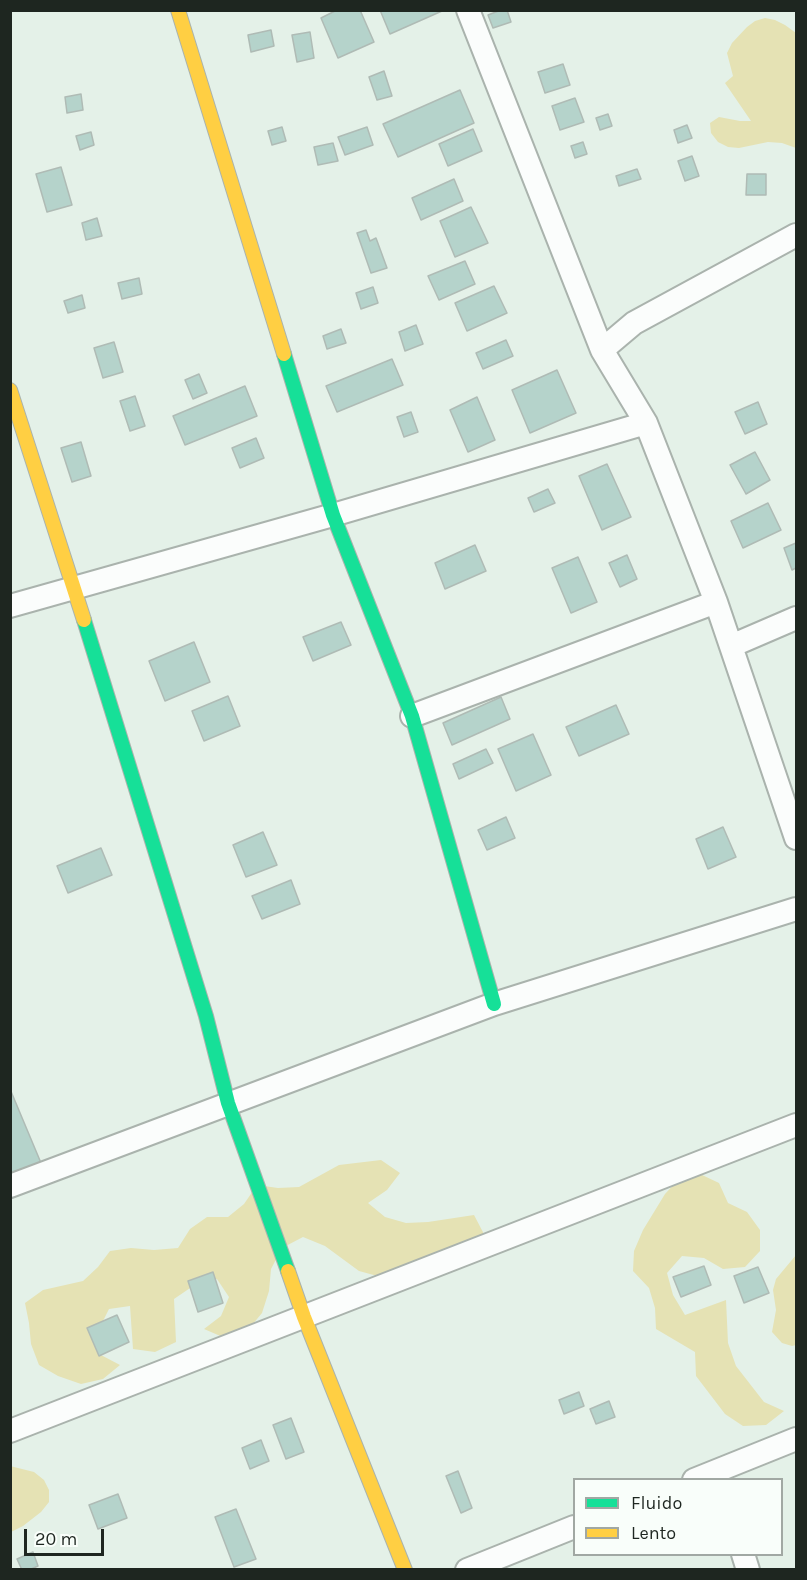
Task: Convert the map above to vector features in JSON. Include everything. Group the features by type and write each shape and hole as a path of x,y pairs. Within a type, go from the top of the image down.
{"street":[{"path":"178,10 333,515 412,716 494,1004"},
{"path":"468,10 602,350 646,423 716,602 796,838"},
{"path":"602,350 634,323 796,235"},
{"path":"10,390 74,588 206,1016 228,1104 304,1317 405,1569"},
{"path":"10,606 333,515 646,423"},
{"path":"412,716 716,602"},
{"path":"731,646 796,618"},
{"path":"10,1186 494,1004 796,909"},
{"path":"10,1431 796,1125"},
{"path":"709,1477 796,1439"},
{"path":"467,1569 573,1527"}],"shaded area":[{"path":"765,18 775,20 796,33 796,148 782,143 768,142 739,148 728,147 718,142 711,133 710,123 719,117 751,121 725,83 733,76 727,53 732,43 747,27"},
{"path":"381,1160 400,1173 387,1190 368,1203 385,1217 406,1223 474,1215 485,1236 381,1277 359,1271 325,1246 303,1237 282,1248 271,1269 269,1291 262,1313 247,1331 225,1338 204,1329 221,1316 229,1297 217,1279 196,1284 174,1299 176,1342 155,1352 133,1349 130,1306 109,1309 99,1329 101,1355 120,1365 103,1379 81,1384 58,1376 39,1365 31,1344 25,1303 43,1290 83,1281 110,1251 131,1248 154,1250 178,1248 190,1229 207,1217 228,1217 244,1204 257,1185 278,1188 299,1187 339,1165"},
{"path":"700,1174 719,1183 728,1203 747,1212 760,1230 760,1251 745,1267 723,1269 704,1258 682,1256 667,1273 673,1295 685,1315 726,1300 728,1343 736,1366 764,1402 784,1411 766,1425 743,1426 725,1414 696,1376 695,1352 656,1329 655,1308 649,1288 633,1271 634,1251 643,1230 665,1194 679,1179"},
{"path":"796,1255 796,1345 792,1346 782,1343 772,1332 776,1310 773,1290 776,1279"},
{"path":"10,1466 34,1472 44,1480 49,1490 49,1502 41,1512 11,1532"}],"building":[{"path":"337,10 360,10 374,42 338,58 321,18"},
{"path":"380,10 442,10 442,11 390,34"},
{"path":"507,10 511,22 493,28 488,15"},
{"path":"271,30 274,46 251,52 248,35"},
{"path":"310,32 314,58 297,62 292,35"},
{"path":"563,64 570,85 545,93 538,72"},
{"path":"384,71 392,96 377,100 369,77"},
{"path":"460,90 474,123 398,157 383,124"},
{"path":"81,94 83,110 67,113 65,97"},
{"path":"575,98 584,122 560,130 552,106"},
{"path":"608,114 612,126 600,130 596,118"},
{"path":"687,125 692,138 678,143 674,130"},
{"path":"282,127 286,141 272,145 268,131"},
{"path":"367,127 373,145 345,155 338,137"},
{"path":"473,129 482,151 448,166 439,144"},
{"path":"91,132 94,145 80,150 76,136"},
{"path":"583,142 587,154 575,158 571,146"},
{"path":"333,143 338,161 318,165 314,147"},
{"path":"692,156 699,176 685,181 678,161"},
{"path":"61,167 72,205 47,212 36,174"},
{"path":"637,169 641,179 619,186 616,176"},
{"path":"747,174 766,174 766,195 746,195"},
{"path":"454,179 463,201 421,220 412,198"},
{"path":"471,207 488,243 455,257 440,221"},
{"path":"97,218 102,236 86,240 82,223"},
{"path":"366,230 370,241 376,238 387,268 371,273 357,233"},
{"path":"465,261 475,284 439,300 428,276"},
{"path":"139,278 142,294 122,299 118,283"},
{"path":"494,286 507,313 467,331 455,303"},
{"path":"373,287 378,303 361,309 356,293"},
{"path":"82,295 85,308 68,313 64,301"},
{"path":"416,325 423,344 405,351 399,332"},
{"path":"341,329 346,343 327,349 323,336"},
{"path":"506,340 513,356 483,369 476,353"},
{"path":"114,342 123,372 103,378 94,348"},
{"path":"392,359 403,385 337,412 326,386"},
{"path":"557,370 576,413 530,433 512,390"},
{"path":"199,374 207,393 193,399 185,380"},
{"path":"245,386 257,416 185,445 173,416"},
{"path":"135,396 145,426 130,431 120,401"},
{"path":"477,397 495,440 468,452 450,410"},
{"path":"758,402 767,424 745,434 735,412"},
{"path":"411,412 418,432 404,437 397,417"},
{"path":"256,438 264,458 240,468 232,448"},
{"path":"81,442 91,476 72,482 61,448"},
{"path":"755,452 770,480 746,494 730,465"},
{"path":"607,464 631,517 602,530 579,476"},
{"path":"548,489 555,503 534,512 528,498"},
{"path":"768,503 781,530 743,548 731,521"},
{"path":"796,543 796,568 792,570 784,548"},
{"path":"475,545 486,571 445,589 435,563"},
{"path":"627,555 637,579 620,587 609,563"},
{"path":"578,557 597,602 571,613 552,568"},
{"path":"341,622 351,645 313,661 303,637"},
{"path":"194,642 210,682 165,701 149,661"},
{"path":"228,696 240,726 204,741 192,711"},
{"path":"501,697 510,719 452,745 443,723"},
{"path":"616,705 629,734 579,756 566,727"},
{"path":"533,734 551,775 516,791 498,749"},
{"path":"486,749 493,763 459,779 453,764"},
{"path":"506,817 515,838 487,850 478,830"},
{"path":"723,827 736,857 708,869 696,839"},
{"path":"263,832 277,865 246,877 233,845"},
{"path":"101,848 112,875 68,893 57,866"},
{"path":"291,880 300,904 262,919 252,896"},
{"path":"10,1089 41,1163 10,1175"},
{"path":"704,1266 711,1285 681,1297 673,1277"},
{"path":"758,1267 769,1293 744,1303 734,1276"},
{"path":"213,1272 223,1303 198,1312 188,1281"},
{"path":"117,1315 129,1342 99,1356 87,1328"},
{"path":"579,1392 584,1406 564,1414 559,1400"},
{"path":"609,1401 615,1417 596,1424 590,1409"},
{"path":"291,1418 304,1452 286,1459 273,1425"},
{"path":"261,1440 269,1461 250,1469 242,1448"},
{"path":"458,1471 472,1508 461,1513 446,1476"},
{"path":"118,1494 127,1518 98,1529 89,1505"},
{"path":"236,1509 256,1559 234,1567 215,1517"},
{"path":"33,1552 38,1566 22,1570 17,1559"}],"traffic: fast":[{"path":"284,354 333,515 412,716 494,1004"},
{"path":"84,620 206,1016 228,1103 288,1271"}],"traffic: slow":[{"path":"178,10 284,354"},
{"path":"10,390 84,620"},
{"path":"288,1271 304,1317 405,1570"}]}
